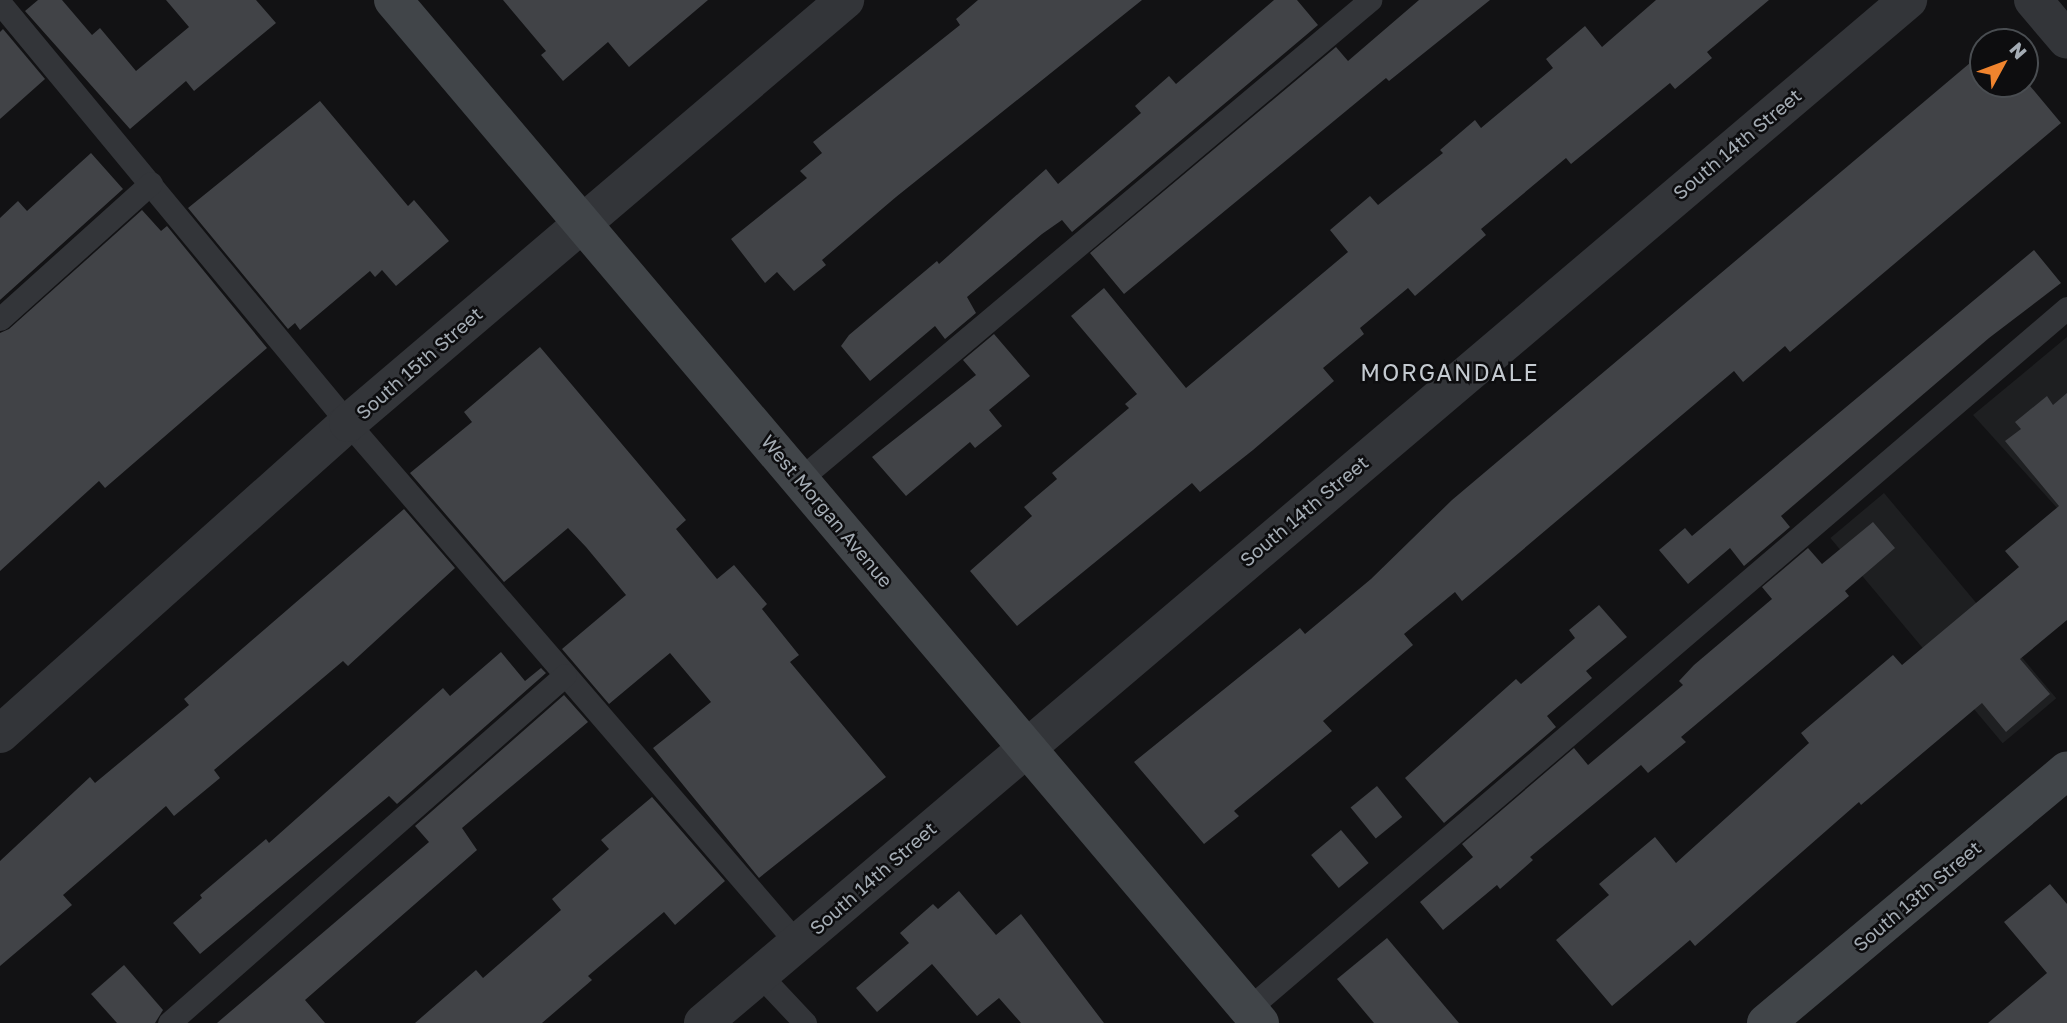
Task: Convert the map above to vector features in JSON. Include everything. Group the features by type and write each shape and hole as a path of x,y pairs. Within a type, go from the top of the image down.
{"street":[{"name":"West Morgan Avenue","path":"393,0 1254,1016"},
{"name":"South 15th Street","path":"0,734 348,423 845,0"},
{"name":"South 14th Street","path":"703,1023 1025,746 1908,0"},
{"path":"2034,0 2067,40"},
{"name":"South 13th Street","path":"1766,1023 2067,770"}],"lane":[{"path":"800,479 1370,0"},
{"path":"0,3 152,183 348,423 797,943"},
{"path":"0,318 152,183"},
{"path":"1254,1016 2067,308"},
{"path":"169,1023 565,675"},
{"path":"760,975 805,1023"}],"shaded area":[{"path":"2067,337 2067,519 1973,415"},
{"path":"1884,493 2056,698 2003,743 1830,538"}],"building":[{"path":"38,0 62,0 92,35 100,28 136,71 189,27 166,0 256,0 276,23 194,91 186,81 130,129 25,11"},
{"path":"503,0 708,0 629,67 608,42 563,81 541,55 546,51"},
{"path":"978,0 1142,0 896,197 822,260 826,265 794,291 777,272 765,283 731,239 807,178 800,171 822,153 813,142 960,25 956,19"},
{"path":"1274,0 1297,0 1318,25 1072,232 1062,220 967,297 976,313 945,339 935,326 870,381 841,346 849,335 937,261 939,264 1046,169 1058,184 1141,113 1135,106 1169,76 1176,84"},
{"path":"1419,0 1490,0 1389,81 1386,78 1124,294 1090,253 1336,47 1348,61"},
{"path":"1656,0 1769,0 1707,52 1712,58 1675,89 1670,83 1571,164 1566,158 1481,229 1486,235 1415,296 1408,288 1360,328 1364,334 1323,368 1334,381 1253,450 1200,492 1192,483 1017,626 970,571 1032,516 1024,507 1057,479 1052,473 1129,408 1125,404 1137,394 1071,316 1104,288 1186,388 1348,252 1330,230 1370,196 1378,205 1443,153 1440,150 1475,120 1481,128 1553,68 1546,59 1585,26 1602,47"},
{"path":"3,29 45,79 0,119 0,32"},
{"path":"1969,64 1969,98 2039,97 2061,123 1790,352 1785,346 1743,382 1734,371 1462,601 1455,592 1404,634 1413,645 1323,721 1332,731 1234,811 1239,816 1204,844 1134,762 1300,628 1305,634 1371,579 1452,500"},
{"path":"320,101 408,206 414,200 449,241 396,286 382,270 375,277 370,271 300,330 295,323 288,329 188,208"},
{"path":"91,153 123,189 0,300 0,218 18,201 27,211"},
{"path":"142,210 161,231 167,226 267,348 105,488 99,481 0,571 0,333 9,329"},
{"path":"2034,250 2061,283 1989,338 1781,516 1790,527 1744,566 1730,548 1688,584 1659,550 1685,528 1692,536"},
{"path":"994,334 1030,376 989,410 1002,426 975,448 970,442 906,496 872,457 976,375 963,360"},
{"path":"540,347 686,520 676,529 717,579 734,565 767,604 762,609 799,655 790,662 886,777 759,878 653,748 711,702 670,653 609,704 562,649 626,595 586,547 568,528 504,582 410,473 472,422 464,412"},
{"path":"2067,393 2067,620 2020,659 2050,694 2006,732 1982,703 1861,805 1859,802 1695,946 1690,940 1612,1006 1556,940 1609,895 1599,884 1655,837 1676,863 1809,743 1801,733 1893,655 1902,665 2019,567 2005,551 2059,506 2005,441 2021,429 2015,422 2047,396 2053,405"},
{"path":"404,509 455,568 348,666 343,661 214,770 220,778 174,816 166,806 63,895 72,905 0,966 0,861 90,777 95,783 189,705 184,699"},
{"path":"1873,522 1895,548 1845,591 1849,596 1681,737 1686,742 1648,773 1641,765 1530,857 1533,860 1500,889 1497,885 1443,930 1420,902 1473,857 1462,844 1574,748 1588,765 1683,685 1679,681 1694,665 1772,599 1762,587 1808,548 1822,564"},
{"path":"1599,605 1627,637 1586,671 1592,678 1547,716 1556,727 1444,823 1405,778 1516,679 1521,684 1575,638 1569,630"},
{"path":"501,652 525,681 541,668 546,673 397,804 389,796 200,954 173,923 202,898 200,895 266,839 269,843 443,688 450,696"},
{"path":"564,695 588,722 462,828 477,850 305,1000 325,1023 217,1023 429,842 415,826"},
{"path":"1377,786 1402,817 1376,838 1351,807"},
{"path":"652,797 725,881 675,925 664,912 588,976 592,980 542,1023 415,1023 476,970 483,978 561,910 552,899 609,849 601,840"},
{"path":"1341,830 1369,863 1339,888 1311,855"},
{"path":"2050,884 2067,904 2067,1023 1988,1023 2047,973 2004,922"},
{"path":"959,891 996,935 1021,914 1104,1023 1021,1023 999,998 977,1016 932,964 877,1012 856,988 909,943 900,933 933,904 938,909"},
{"path":"1387,938 1459,1023 1374,1023 1337,979"},
{"path":"124,965 163,1010 155,1023 117,1023 91,994"}],"district":[{"name":"MORGANDALE","path":"1450,372"}]}
